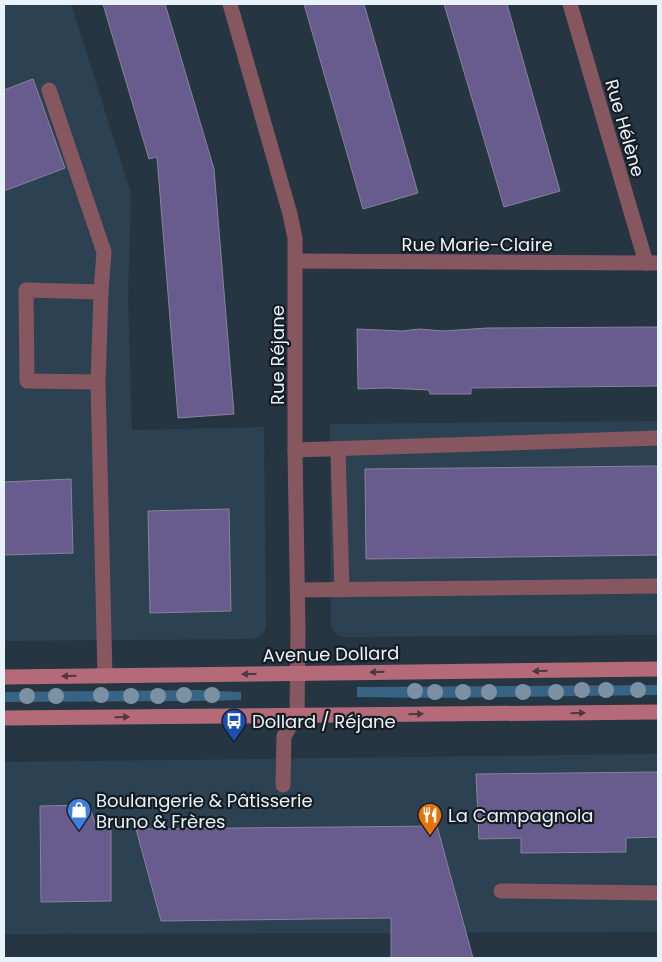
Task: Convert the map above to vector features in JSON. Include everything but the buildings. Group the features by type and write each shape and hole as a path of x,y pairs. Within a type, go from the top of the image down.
{"main road":[{"name":"Avenue Dollard","path":"4,677 658,669"},
{"path":"4,718 658,712"}],"street":[{"name":"Rue Réjane","path":"230,4 290,214 295,238 295,450 298,590 297,715"},
{"name":"Rue Hélène","path":"570,4 652,263"},
{"path":"49,90 104,252 100,292 98,382 105,676"},
{"name":"Rue Marie-Claire","path":"296,261 652,263"},
{"path":"98,382 27,381 26,290 100,292"},
{"path":"295,450 658,438"},
{"path":"338,449 342,590"},
{"path":"298,590 658,586"},
{"path":"284,785 284,736 297,715"},
{"path":"501,891 658,893"}],"shaded area":[{"path":"4,4 71,4 131,193 128,300 132,430 264,427 266,627 260,636 253,639 4,641"},
{"path":"658,421 658,635 344,637 338,636 334,631 331,626 330,424"},
{"path":"658,685 658,695 357,697 357,687"},
{"path":"199,690 241,692 241,700 4,702 4,692"},
{"path":"658,754 658,932 4,934 4,762"}],"place":[{"name":"Dollard / Réjane","path":"234,742"},
{"name":"Boulangerie & Pâtisserie Bruno & Frères","path":"79,831"},
{"name":"La Campagnola","path":"430,836"}]}
